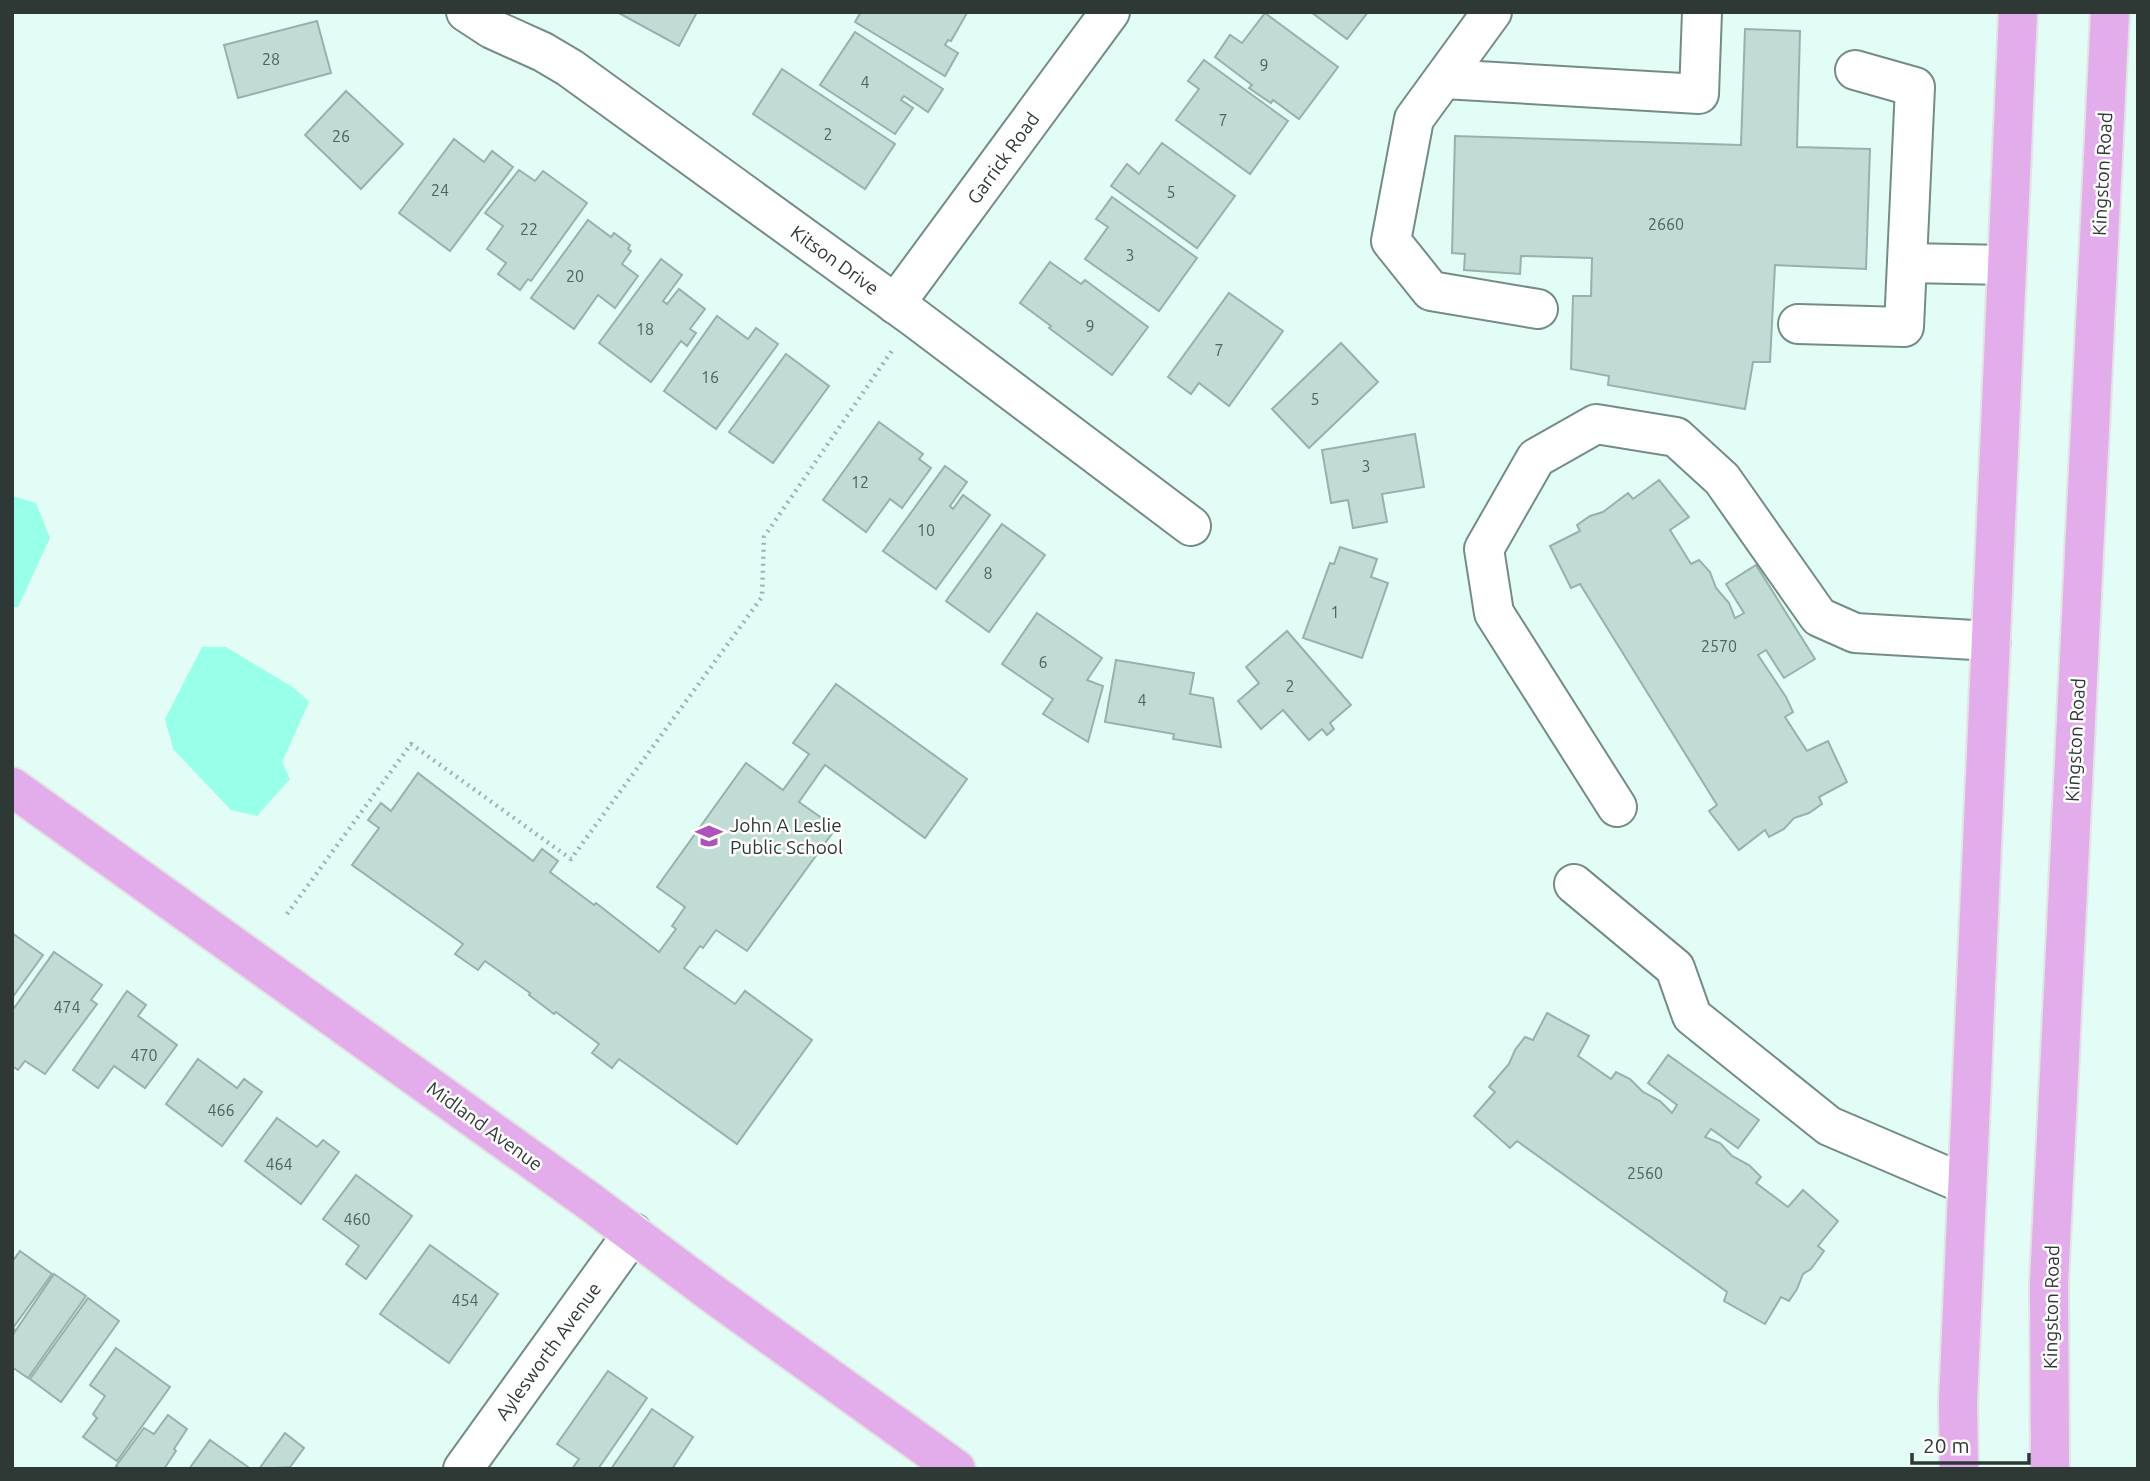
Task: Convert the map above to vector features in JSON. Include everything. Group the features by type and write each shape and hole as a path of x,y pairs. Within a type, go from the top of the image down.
{"main road":[{"path":"1959,1469 1958,1402 2018,12"},
{"name":"Kingston Road","path":"2050,1469 2049,1283 2110,12"},
{"name":"Midland Avenue","path":"12,787 633,1233 956,1469"}],"street":[{"name":"Kitson Drive","path":"466,12 473,19 543,52 570,68 895,304 1191,526"},
{"name":"Garrick Road","path":"895,304 1110,12"},
{"path":"1492,12 1414,119 1391,241 1432,291 1538,309"},
{"path":"1444,79 1699,94 1702,12"},
{"path":"1798,324 1904,327 1915,87 1855,70"},
{"path":"1907,263 2007,265"},
{"path":"1617,807 1494,613 1484,549 1536,458 1596,424 1676,437 1722,479 1819,617 1855,633 1991,641"},
{"path":"1574,884 1675,968 1692,1016 1829,1126 1967,1185"},
{"name":"Aylesworth Avenue","path":"463,1469 633,1233"}],"path":[{"path":"287,915 411,744 571,859 762,597 764,537 898,342"}],"green space":[{"path":"12,496 36,503 50,538 18,607 12,607"},
{"path":"202,647 226,647 294,688 309,702 282,762 290,779 257,816 231,810 173,749 165,719"}],"building":[{"path":"617,12 697,12 679,46"},
{"path":"861,12 967,13 951,41 948,40 945,45 958,53 945,76 855,22"},
{"path":"1311,12 1368,12 1347,39"},
{"path":"1265,13 1338,67 1299,119 1273,100 1271,103 1249,88 1252,85 1215,57 1230,35 1242,43"},
{"path":"317,21 331,73 238,98 224,45"},
{"path":"1745,29 1800,31 1797,147 1870,149 1866,269 1775,265 1770,362 1753,362 1745,409 1608,385 1609,376 1571,369 1573,296 1591,296 1592,258 1521,256 1520,274 1464,270 1465,254 1452,253 1455,136 1741,145"},
{"path":"855,32 943,89 928,112 904,96 901,100 913,108 895,134 820,85"},
{"path":"1204,60 1288,121 1250,174 1176,120 1199,89 1188,81"},
{"path":"782,69 895,144 865,189 753,114"},
{"path":"346,91 403,144 361,189 305,135"},
{"path":"454,139 484,162 492,151 513,167 450,251 399,213"},
{"path":"1162,143 1235,196 1197,248 1111,186 1127,164 1139,174"},
{"path":"519,170 535,181 543,171 587,203 531,281 528,279 520,290 498,274 506,263 487,249 503,226 485,213"},
{"path":"1112,197 1197,258 1159,311 1085,259 1108,227 1096,219"},
{"path":"588,220 611,237 614,233 630,245 628,249 631,251 622,264 638,276 615,308 598,295 574,329 531,298"},
{"path":"661,259 682,275 663,301 667,304 679,289 705,309 690,329 696,333 687,346 681,341 651,382 599,343"},
{"path":"1050,262 1081,284 1085,280 1148,327 1112,375 1020,303"},
{"path":"1229,293 1283,331 1229,406 1199,383 1191,394 1168,377"},
{"path":"717,316 748,339 756,328 778,344 716,429 664,391"},
{"path":"1341,343 1378,382 1309,448 1272,409"},
{"path":"786,354 829,386 773,463 729,432"},
{"path":"879,422 923,454 919,459 931,468 902,508 890,499 866,532 823,500"},
{"path":"1415,434 1424,487 1382,494 1387,522 1353,528 1348,500 1331,503 1322,450"},
{"path":"945,466 967,482 950,506 953,509 963,495 990,515 936,589 883,551"},
{"path":"1659,480 1689,517 1670,530 1691,564 1699,560 1710,572 1716,588 1729,603 1735,618 1744,613 1726,584 1756,565 1815,659 1784,678 1766,650 1758,655 1786,697 1793,712 1785,717 1807,751 1828,741 1847,782 1819,797 1822,804 1809,813 1794,818 1784,829 1769,837 1765,830 1739,850 1709,811 1717,805 1580,584 1571,588 1550,546 1580,531 1577,525 1590,516 1603,512 1628,493 1633,499"},
{"path":"1002,524 1045,555 989,632 946,601"},
{"path":"1340,547 1377,559 1371,577 1388,583 1362,658 1303,638 1330,563 1334,564"},
{"path":"1037,613 1102,658 1087,680 1103,686 1088,742 1043,714 1053,699 1002,664"},
{"path":"1287,631 1351,705 1330,723 1334,729 1327,735 1322,729 1309,740 1283,710 1261,729 1238,701 1259,683 1246,667"},
{"path":"1116,660 1194,673 1190,694 1213,698 1221,747 1173,739 1174,734 1105,722"},
{"path":"836,684 967,779 925,838 825,765 799,802 836,828 747,951 716,930 684,968 735,1004 745,991 812,1040 737,1144 619,1059 612,1068 592,1053 599,1044 556,1012 554,1014 485,961 478,970 455,954 463,944 352,865 379,828 368,820 381,803 391,811 418,773 533,861 542,849 558,861 550,872 594,905 596,903 659,952 676,929 672,926 685,907 657,887 746,763 783,790 809,754 793,743"},
{"path":"12,933 43,955 12,998"},
{"path":"54,952 102,985 91,1000 97,1004 45,1074 25,1061 18,1070 12,1066 12,1011"},
{"path":"127,991 146,1005 138,1016 177,1045 145,1088 114,1066 98,1088 73,1070"},
{"path":"1547,1013 1589,1036 1578,1056 1611,1079 1616,1072 1630,1079 1672,1113 1677,1105 1648,1083 1668,1055 1759,1120 1738,1148 1711,1129 1705,1137 1720,1143 1732,1156 1749,1165 1761,1177 1756,1183 1788,1207 1803,1190 1838,1221 1818,1246 1824,1251 1811,1269 1803,1274 1789,1301 1781,1297 1765,1324 1724,1301 1727,1292 1517,1141 1510,1148 1474,1116 1495,1092 1489,1087 1509,1064 1515,1050 1525,1037 1533,1040"},
{"path":"198,1059 237,1088 244,1079 262,1092 222,1146 166,1104"},
{"path":"277,1118 317,1147 323,1140 339,1152 301,1204 245,1161"},
{"path":"356,1175 412,1216 366,1279 346,1264 359,1246 323,1219"},
{"path":"430,1245 498,1294 449,1363 380,1314"},
{"path":"20,1251 52,1274 12,1333 12,1262"},
{"path":"54,1274 86,1296 28,1378 12,1367 12,1336"},
{"path":"88,1298 119,1321 61,1402 30,1379"},
{"path":"116,1348 170,1387 117,1461 83,1437 97,1418 93,1414 105,1396 90,1385"},
{"path":"608,1371 647,1398 598,1469 572,1469 579,1459 557,1444"},
{"path":"652,1409 693,1437 672,1469 611,1469"},
{"path":"168,1415 187,1429 164,1469 120,1469 116,1466 144,1428 154,1434"},
{"path":"285,1433 304,1448 290,1467 259,1469"},
{"path":"210,1440 248,1467 247,1469 189,1469"}],"place":[{"name":"John A Leslie Public School","path":"709,836"}]}
